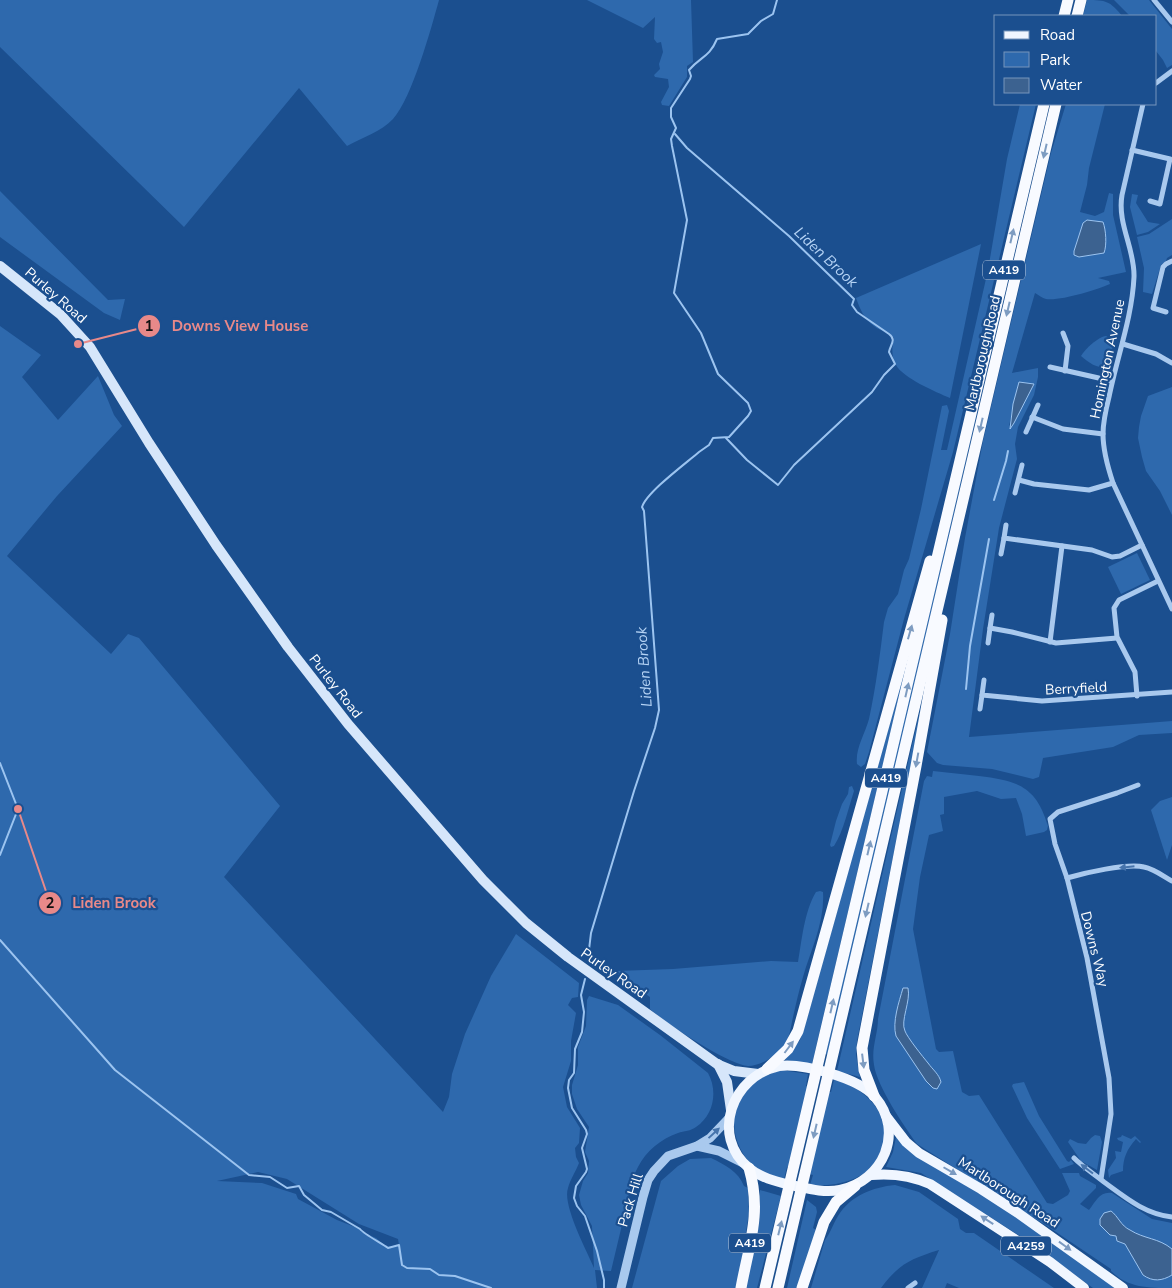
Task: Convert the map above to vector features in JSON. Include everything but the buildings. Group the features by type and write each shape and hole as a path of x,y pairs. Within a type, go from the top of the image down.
{"highway":[{"path":"1064,15 1068,0"},
{"path":"1077,15 1081,0"},
{"name":"Marlborough Road","path":"949,502 1044,105"},
{"name":"Marlborough Road","path":"958,522 1056,105"},
{"name":"A419","path":"778,1288 792,1204 827,1055 949,502"},
{"name":"A419","path":"763,1072 788,1049 798,1031 938,531 949,502"},
{"name":"A419","path":"827,1055 958,522"},
{"name":"A419","path":"874,1096 864,1070 862,1048 916,766 958,522"},
{"name":"A419","path":"741,1288 755,1211 754,1186 747,1166"},
{"path":"802,1288 824,1222 836,1202 855,1186"},
{"name":"A419","path":"765,1288 792,1204"}],"main road":[{"name":"Purley Road","path":"0,266 60,314 90,346 149,443 191,507 288,647 348,724 483,880 526,923 568,957 717,1064 734,1071 763,1072"},
{"name":"Purley Road","path":"717,1064 728,1082 730,1113"},
{"path":"789,1066 826,1073 852,1081 874,1096 886,1115 888,1134 883,1159 871,1176 855,1186 837,1191 810,1189 766,1178 747,1166 732,1143 730,1113 735,1099 743,1088 763,1072 789,1066"},
{"name":"Marlborough Road","path":"886,1115 906,1142 919,1153 1018,1213 1123,1288"},
{"name":"A4259","path":"871,1176 901,1175 930,1184 1050,1262 1084,1288"}],"street":[{"path":"1154,0 1172,22"},
{"path":"1157,82 1172,71"},
{"name":"Homington Avenue","path":"1143,105 1120,209 1134,275 1129,314 1112,381 1103,434 1113,483 1172,609"},
{"path":"1132,150 1170,159 1160,204 1150,201"},
{"path":"1166,178 1172,180"},
{"path":"1166,312 1153,308 1163,267 1172,260"},
{"path":"1062,333 1068,346 1065,371"},
{"path":"1122,344 1156,354 1172,363"},
{"path":"1050,367 1112,381"},
{"path":"1026,432 1038,405"},
{"path":"1032,417 1064,429 1103,434"},
{"path":"1015,493 1022,465"},
{"path":"1019,480 1034,484 1089,490 1113,483"},
{"path":"1001,554 1006,525"},
{"path":"1004,538 1092,550 1115,557 1142,546"},
{"path":"1050,642 1062,546"},
{"path":"1137,696 1135,672 1117,638 1114,610 1117,602 1158,581"},
{"path":"988,643 992,615"},
{"path":"990,628 1042,638 1056,643 1117,638"},
{"path":"980,709 984,680"},
{"name":"Berryfield","path":"982,694 1042,702 1172,692"},
{"name":"Downs Way","path":"1101,1179 1111,1122 1111,1091 1090,974 1067,878 1060,863 1050,822 1052,816 1063,810 1117,794 1138,785"},
{"path":"1067,878 1097,871 1136,866 1152,870 1172,881"},
{"name":"Pack Hill","path":"620,1288 648,1180 657,1166 668,1156 697,1146 714,1134 730,1113"},
{"path":"697,1146 717,1150 747,1166"},
{"path":"1074,1158 1137,1206 1154,1214 1172,1218"},
{"path":"908,1288 915,1283"}],"green space":[{"path":"0,0 439,0 414,80 393,119 378,131 347,146 299,88 184,227 0,47"},
{"path":"587,0 691,0 693,62 687,66 687,77 669,106 662,105 661,102 669,87 668,79 655,77 654,75 660,69 659,64 663,52 661,42 657,43 654,39 655,17 643,28"},
{"path":"1087,0 1099,0 1107,2 1121,15 1083,15"},
{"path":"1114,0 1149,0 1172,29 1172,65 1167,68 1157,52 1157,15 1129,15"},
{"path":"1020,105 1036,105 953,452 904,619 869,752 865,764 861,767 857,764 857,753 869,719 878,671 884,622 888,608 898,594 909,559 942,406 947,405 949,411 941,450 947,450 988,270 1007,159"},
{"path":"1066,105 1105,105 1080,212 1095,216 1104,212 1109,193 1113,194 1113,215 1126,272 1098,278 1109,281 1110,284 1069,297 1046,299 1035,293 1012,373 1038,368 1038,377 1034,395 1018,427 1015,444 1017,459 999,528 969,737 1172,721 1172,733 1139,735 1113,747 1043,758 1039,777 1033,779 992,769 943,765 937,763 927,752 950,634 983,441 1051,153","holes":["1019,382 1034,384 1021,409 1009,426"]},
{"path":"0,191 108,300 125,299 120,320 104,313 0,237"},
{"path":"1132,194 1138,195 1136,203 1148,222 1160,224 1148,232 1137,235 1130,207"},
{"path":"1172,219 1172,255 1161,265 1152,294 1143,292 1144,268 1137,237 1149,234"},
{"path":"981,244 950,398 920,384 900,370 894,362 892,348 894,338 877,328 865,317 856,298"},
{"path":"0,326 41,355 22,377 58,420 98,376 114,415 122,426 57,496 7,556 111,654 128,634 139,638 280,806 224,877 443,1112 449,1097 452,1074 465,1034 491,976 516,934 579,983 578,997 572,998 568,1005 576,1013 571,1041 571,1061 563,1087 567,1107 580,1128 579,1143 575,1148 579,1163 569,1185 567,1196 581,1240 594,1268 592,1226 581,1205 579,1195 583,1181 588,1173 589,1161 585,1152 589,1127 577,1109 572,1094 572,1085 578,1065 578,1047 586,1026 587,1000 589,996 618,1005 708,1073 713,1087 713,1095 710,1109 702,1122 692,1129 678,1133 660,1142 641,1161 632,1182 611,1271 595,1270 597,1288 0,1288","holes":["258,1172 287,1179 359,1224 398,1239 399,1245 386,1247 376,1238 362,1232 360,1229 337,1220 298,1199 296,1194 262,1183 217,1181"]},
{"path":"1106,336 1111,339 1113,345 1108,368 1093,365 1081,356 1092,344"},
{"path":"991,353 829,1055 825,1054"},
{"path":"1172,387 1172,515 1160,491 1146,471 1138,438 1141,416 1148,396"},
{"path":"1137,553 1150,580 1121,594 1108,567"},
{"path":"908,658 812,1064 785,1060 800,1040 803,1032"},
{"path":"922,702 857,1041 856,1055 860,1077 837,1071"},
{"path":"933,771 973,775 1015,783 1024,788 1038,802 1048,826 1044,832 1026,836 1022,814 1016,798 1001,799 977,791 944,797 944,814 940,815 943,831 929,835 920,877 913,929 936,1049 939,1052 953,1051 962,1092 969,1096 979,1095 1047,1203 1053,1204 1068,1195 1070,1191 1062,1173 1079,1173 1080,1176 1096,1185 1096,1188 1080,1204 1089,1210 1101,1195 1112,1193 1152,1219 1172,1223 1172,1288 1139,1286 1124,1281 1111,1269 1050,1228 917,1144 880,1084 873,1059 878,1019 924,781 927,776 932,777"},
{"path":"852,786 854,791 843,826 834,846 831,847 836,821 848,794 849,787"},
{"path":"1172,797 1172,845 1167,860 1151,810 1160,801"},
{"path":"816,892 823,892 823,903 820,925 802,982 786,1043 770,1059 759,1064 748,1066 727,1059 669,1024 650,1009 650,997 615,973 616,971 673,969 771,961 798,962 809,908"},
{"path":"781,1070 808,1074 806,1086 809,1087 791,1167 787,1167 784,1179 762,1172 748,1161 738,1143 734,1123 737,1103 746,1089 760,1079"},
{"path":"834,1080 858,1090 869,1098 877,1108 882,1119 884,1131 883,1144 873,1166 858,1177 829,1185 810,1185 813,1175 809,1174 828,1092 831,1092"},
{"path":"1024,1082 1039,1116 1067,1161 1071,1160 1074,1164 1060,1169 1027,1118 1012,1086 1013,1084"},
{"path":"1095,1135 1100,1136 1102,1142 1097,1170 1081,1161 1068,1142 1070,1139 1086,1144"},
{"path":"1122,1135 1131,1139 1135,1136 1141,1142 1136,1139 1130,1146 1126,1154 1123,1171 1111,1175 1109,1178 1108,1170 1116,1158 1115,1151 1121,1152 1123,1142 1117,1138"},
{"path":"896,1137 998,1204 1116,1288 1093,1288 1034,1245 921,1173 886,1167 893,1152"},
{"path":"711,1158 730,1169 738,1176 744,1186 748,1188 749,1213 737,1288 632,1288 661,1181 678,1166 690,1159"},
{"path":"895,1185 919,1192 958,1219 960,1229 966,1233 974,1233 1054,1288 959,1288 947,1283 945,1288 922,1288 939,1250 906,1263 881,1288 811,1288 825,1240 843,1209 856,1198 870,1190"},
{"path":"760,1190 781,1196 757,1288 746,1288 760,1219"},
{"path":"807,1200 816,1207 817,1212 813,1228 816,1230 799,1288 787,1288"}],"water":[{"path":"1087,220 1103,222 1106,238 1105,250 1104,253 1079,257 1074,255 1074,251 1083,223"},
{"path":"1019,382 1034,384 1010,429 1013,404"},
{"path":"903,988 908,988 909,993 904,1022 905,1031 939,1077 941,1082 937,1089 933,1088 926,1081 896,1036 895,1018"},
{"path":"1111,1211 1122,1224 1135,1233 1167,1245 1172,1249 1172,1275 1158,1280 1150,1279 1143,1275 1125,1244 1117,1241 1116,1236 1110,1235 1100,1225 1100,1219 1104,1213"}],"waterway":[{"name":"Liden Brook","path":"588,958 591,933 659,710 644,511 642,507 659,486 709,445 713,438 729,437 751,411 748,403 718,374 701,333 674,293 687,220 672,146 671,139 676,128 671,117 671,108 690,79 689,70 708,53 717,39 748,34 761,21 773,14 777,0"},
{"name":"Liden Brook","path":"675,134 687,148 789,236 854,299 852,305 857,312 893,338 889,352 895,364 884,375 872,392 794,465 778,485 747,460 726,438"},
{"path":"994,500 1008,451"},
{"path":"966,689 970,646 989,539"},
{"name":"Liden Brook","path":"0,763 18,809 0,855"},
{"name":"Liden Brook","path":"0,940 115,1070 249,1175 270,1177 287,1188 299,1186 304,1195 322,1210 331,1212 388,1248 399,1245 402,1265 407,1268 430,1269 439,1275 455,1276 491,1288"},
{"name":"Liden Brook","path":"585,979 581,995 584,1012 582,1032 575,1049 574,1073 569,1080 568,1088 572,1108 587,1134 582,1148 587,1169 576,1186 574,1198 577,1206 585,1216 597,1251 604,1288"}],"place":[{"name":"Downs View House","path":"78,344"},
{"name":"Liden Brook","path":"18,809"}]}
